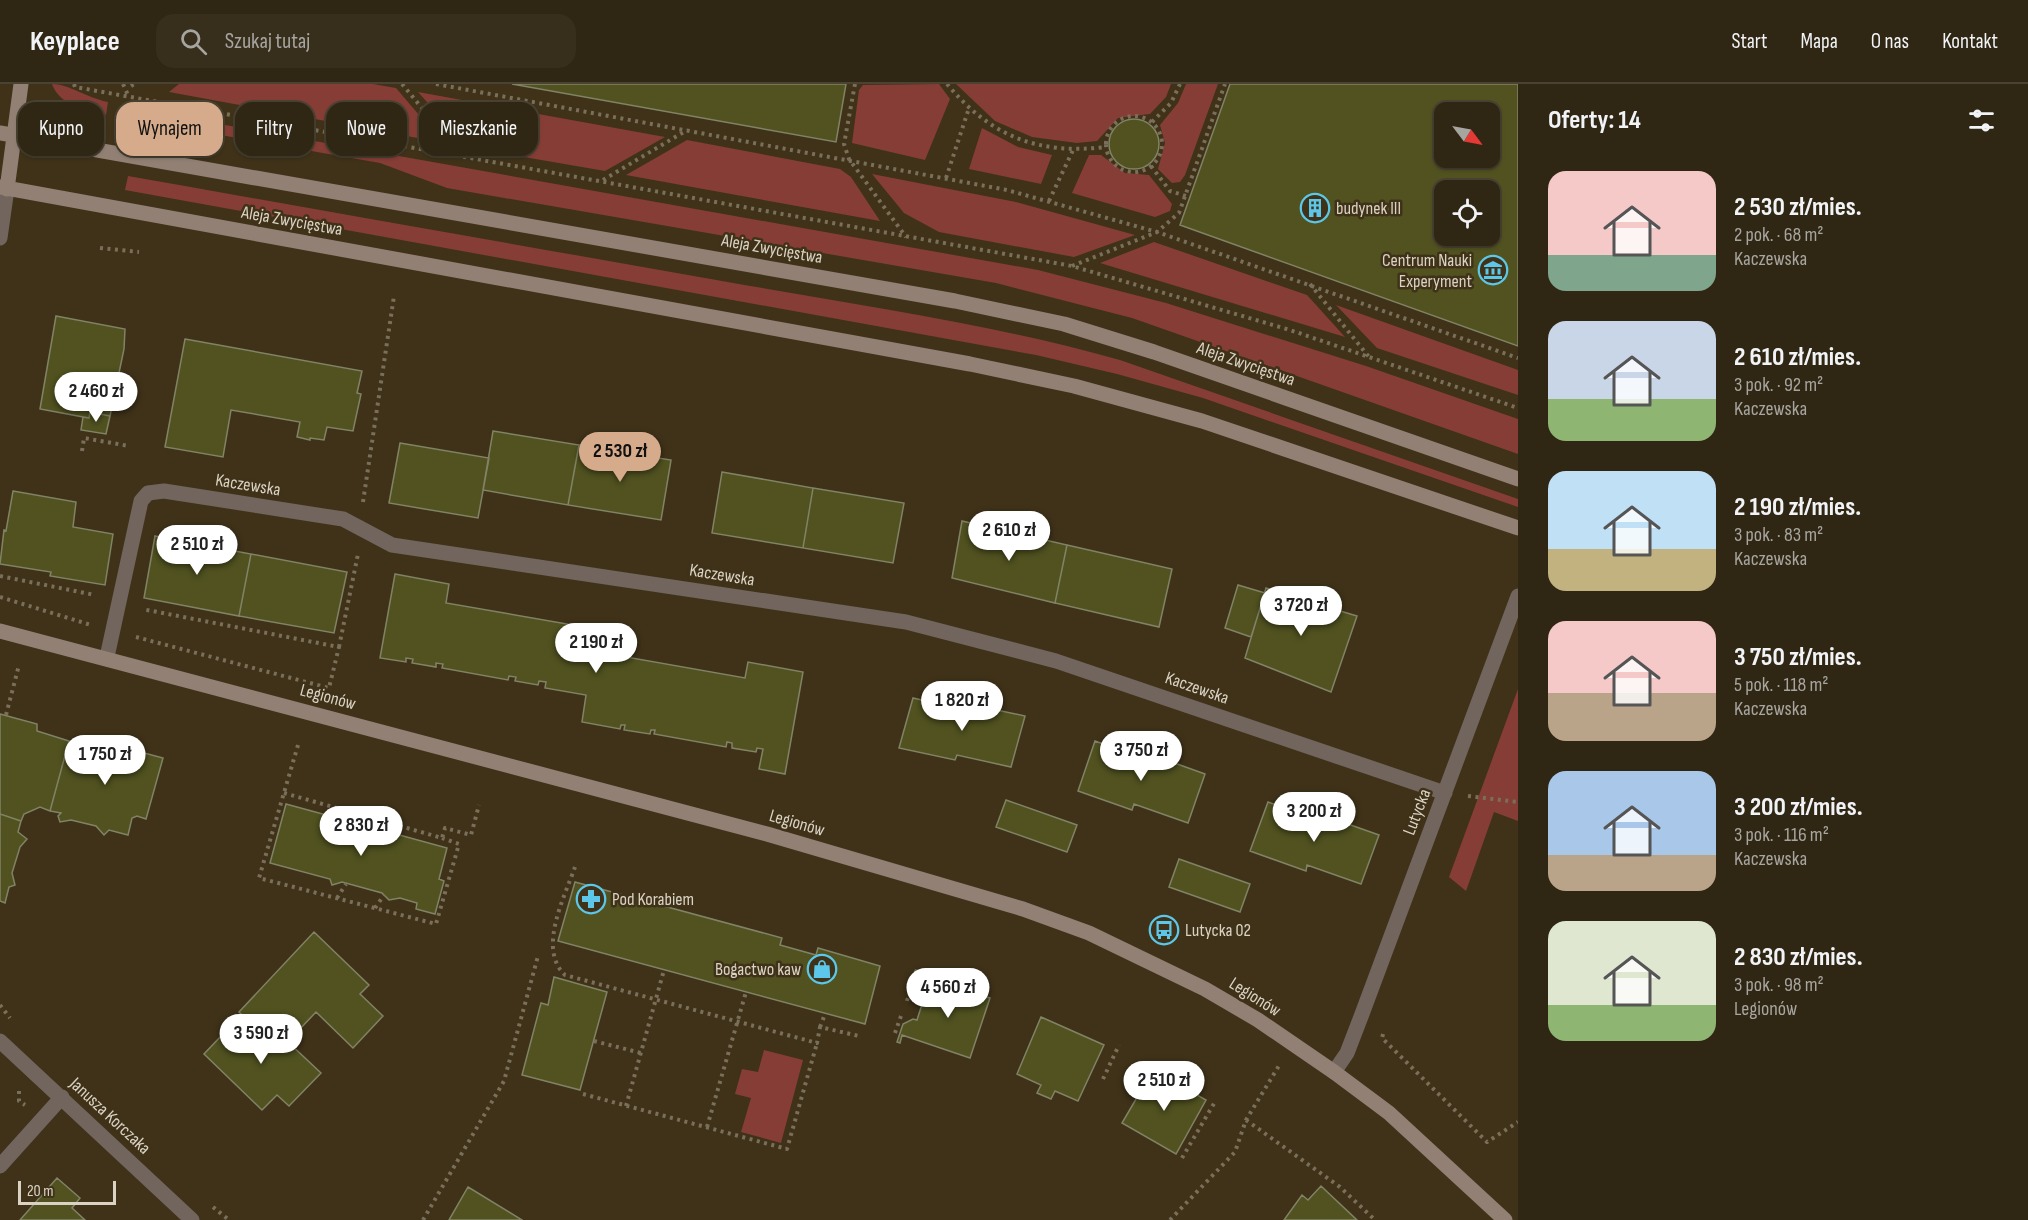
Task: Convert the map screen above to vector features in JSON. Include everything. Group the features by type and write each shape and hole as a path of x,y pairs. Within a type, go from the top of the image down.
{"main road":[{"path":"4,188 7,134 21,84"},
{"name":"Aleja Zwycięstwa","path":"7,134 955,301 1064,324 1154,352 1518,479"},
{"name":"Aleja Zwycięstwa","path":"4,188 970,364 1074,386 1202,421 1518,528"},
{"name":"Legionów","path":"0,631 107,657 767,834 1023,909 1089,933 1197,985 1258,1020 1334,1072 1389,1113 1505,1220"}],"street":[{"path":"0,238 4,188"},
{"name":"Kaczewska","path":"107,657 141,501 148,493 164,491 343,519 392,545 906,622 1056,662 1445,793"},
{"name":"Lutycka","path":"1334,1072 1347,1053 1518,596"},
{"name":"Janusza Korczaka","path":"0,1041 192,1220"},
{"path":"0,1166 62,1097"}],"path":[{"path":"74,84 75,87 419,148"},
{"path":"123,84 129,96"},
{"path":"402,84 419,104"},
{"path":"436,84 849,159 1049,201 1157,232 1518,358"},
{"path":"855,84 844,144 849,159 906,237"},
{"path":"947,84 969,108 1001,132 1056,149 1107,147"},
{"path":"1152,122 1171,103 1180,84"},
{"path":"1072,266 1157,232 1179,213 1226,84"},
{"path":"946,178 969,108"},
{"path":"1131,116 1152,122 1160,134 1162,148 1151,166 1137,172 1122,169 1112,160 1107,147 1109,132 1118,121 1131,116"},
{"path":"602,181 688,130"},
{"path":"1049,201 1073,150"},
{"path":"462,156 1072,266 1172,294 1517,406"},
{"path":"1151,166 1170,191 1186,196"},
{"path":"100,248 139,252"},
{"path":"1309,284 1369,357"},
{"path":"0,597 112,631 329,688 363,529 363,504 391,334 394,296"},
{"path":"82,451 84,438 129,446"},
{"path":"0,576 119,600 153,613 339,647"},
{"path":"6,715 19,665"},
{"path":"284,793 459,844 436,924 260,878 284,793 298,745"},
{"path":"1445,793 1518,802"},
{"path":"442,838 445,828 471,835 479,805"},
{"path":"575,867 551,948 560,970 565,975 817,1043"},
{"path":"337,898 346,884"},
{"path":"375,908 384,896"},
{"path":"423,1220 504,1081 538,956"},
{"path":"907,1001 917,969"},
{"path":"626,1106 664,970"},
{"path":"707,1127 746,992"},
{"path":"583,1094 787,1149 825,1014"},
{"path":"896,1033 901,1016"},
{"path":"1385,1026 1382,1038 1487,1142 1518,1122"},
{"path":"820,1027 859,1036"},
{"path":"594,1041 641,1053"},
{"path":"1103,1079 1119,1044"},
{"path":"1170,1220 1235,1152 1246,1120 1280,1064"},
{"path":"1182,1158 1216,1100"},
{"path":"1246,1120 1340,1187 1375,1220"}],"shaded area":[{"path":"52,84 65,86 108,102 106,115 104,114 104,102 67,102"},
{"path":"179,84 373,84 396,88 419,115 419,138 407,136 407,102 326,102 326,121 314,119 314,102 235,102 235,104 169,92"},
{"path":"939,84 950,99 925,160 852,143 859,90 863,85"},
{"path":"956,84 1171,84 1166,97 1150,114 1118,118 1097,141 1077,143 1032,137 995,121"},
{"path":"1186,84 1218,84 1185,175 1180,182 1172,183 1158,169 1165,143 1160,125 1178,103"},
{"path":"418,92 473,102 427,102"},
{"path":"538,114 665,137 605,171 519,156 538,156"},
{"path":"223,125 235,127 235,138 223,135"},
{"path":"982,128 1018,147 1052,155 1041,184 969,169"},
{"path":"687,140 840,169 851,177 880,221 626,175"},
{"path":"314,141 326,143 326,154 314,151"},
{"path":"1089,155 1101,155 1125,173 1149,175 1172,204 1170,211 1155,217 1072,193"},
{"path":"340,156 399,156 1038,270 1166,303 1366,366 1518,419 1518,454 1132,318 996,283 447,188 380,163"},
{"path":"872,174 1016,202 1135,235 1074,257 939,232 904,213"},
{"path":"128,176 1021,335 1120,360 1518,499 1518,507 1203,398 1117,374 1036,355 125,190"},
{"path":"1154,242 1307,295 1345,337 1100,263"},
{"path":"1336,305 1518,370 1518,395 1377,348"},
{"path":"1518,689 1518,821 1494,812 1466,891 1449,877"},
{"path":"764,1050 803,1060 781,1143 741,1132 751,1098 735,1094 742,1069 758,1072"}],"building":[{"path":"512,84 846,84 836,142"},
{"name":"budynek III","path":"1230,84 1518,84 1518,346 1180,225"},
{"path":"1129,119 1139,119 1152,126 1159,139 1159,149 1152,162 1139,169 1129,169 1120,165 1113,158 1109,149 1109,139 1113,130 1120,123"},
{"path":"56,316 125,329 124,349 110,416 90,412 89,418 40,409"},
{"path":"185,339 362,371 357,393 361,394 353,431 327,427 324,440 310,438 310,440 297,437 300,422 231,410 223,457 165,447"},
{"path":"90,412 110,416 106,434 81,430 83,417 89,418"},
{"path":"493,431 579,445 568,505 483,490"},
{"path":"400,443 489,458 478,518 389,503"},
{"path":"579,445 671,460 661,520 568,505"},
{"path":"722,472 813,488 803,548 712,533"},
{"path":"813,488 904,503 893,563 803,548"},
{"path":"13,491 76,502 73,527 113,534 105,585 50,576 51,572 0,564 4,530 6,531"},
{"path":"962,521 1067,545 1055,603 952,578"},
{"path":"155,536 251,554 239,616 144,598"},
{"path":"1067,545 1172,569 1159,627 1055,603"},
{"path":"251,554 347,572 334,633 239,616"},
{"path":"395,574 449,584 446,603 596,629 592,651 745,678 748,662 803,672 785,774 759,769 763,749 757,748 756,752 732,748 732,743 727,742 726,747 654,734 655,730 651,730 650,734 624,730 625,725 621,725 620,729 582,722 586,695 545,688 546,682 539,681 538,685 515,681 516,677 509,676 508,680 442,668 443,664 436,663 436,667 412,663 413,659 406,658 406,662 380,658"},
{"path":"1238,585 1265,593 1251,637 1225,628"},
{"path":"1293,587 1320,595 1317,604 1357,616 1331,692 1245,658 1266,588 1290,595"},
{"path":"913,698 971,711 973,705 1025,716 1011,767 957,755 955,760 899,748"},
{"path":"0,714 37,724 37,731 69,741 50,811 40,807 24,814 21,821 0,814"},
{"path":"92,739 163,758 146,819 137,816 132,818 128,835 109,830 104,835 96,826 71,820 60,822 58,816 61,813 50,811 69,741 90,745"},
{"path":"1095,741 1153,762 1155,756 1205,774 1188,823 1134,804 1132,810 1078,791"},
{"path":"1006,800 1077,825 1067,852 996,827"},
{"path":"1268,802 1326,823 1328,817 1379,835 1361,884 1307,865 1306,871 1250,851"},
{"path":"286,804 447,848 439,879 444,881 435,914 416,909 417,903 400,898 389,900 382,893 342,882 332,885 330,879 270,863"},
{"path":"0,814 21,821 18,832 27,839 20,847 12,873 15,885 9,887 5,903 0,901"},
{"path":"1179,859 1250,884 1240,912 1169,887"},
{"path":"575,882 782,938 780,945 816,955 818,948 880,966 865,1024 558,941"},
{"path":"314,932 369,985 360,994 383,1016 353,1048 316,1012 279,1051 239,1012"},
{"path":"554,977 607,992 580,1090 522,1075 541,1003 548,1005"},
{"path":"930,979 990,998 970,1058 902,1035 900,1043 897,1042 903,1024 913,1019 917,1020"},
{"path":"241,1015 279,1051 288,1042 321,1073 289,1106 277,1095 262,1110 204,1054"},
{"path":"1041,1017 1104,1045 1078,1101 1055,1091 1051,1099 1037,1093 1041,1085 1017,1074"},
{"path":"1153,1070 1206,1100 1176,1154 1122,1123"},
{"path":"57,1178 80,1198 72,1208 85,1220 20,1220"},
{"path":"1321,1186 1357,1220 1284,1220 1302,1195 1308,1200"},
{"path":"468,1187 522,1220 449,1220"}],"place":[{"name":"budynek III","path":"1315,208"},
{"name":"Centrum Nauki Experyment","path":"1493,270"},
{"name":"Pod Korabiem","path":"591,899"},
{"name":"Lutycka 02","path":"1164,930"},
{"name":"Bogactwo kaw","path":"822,969"}]}
